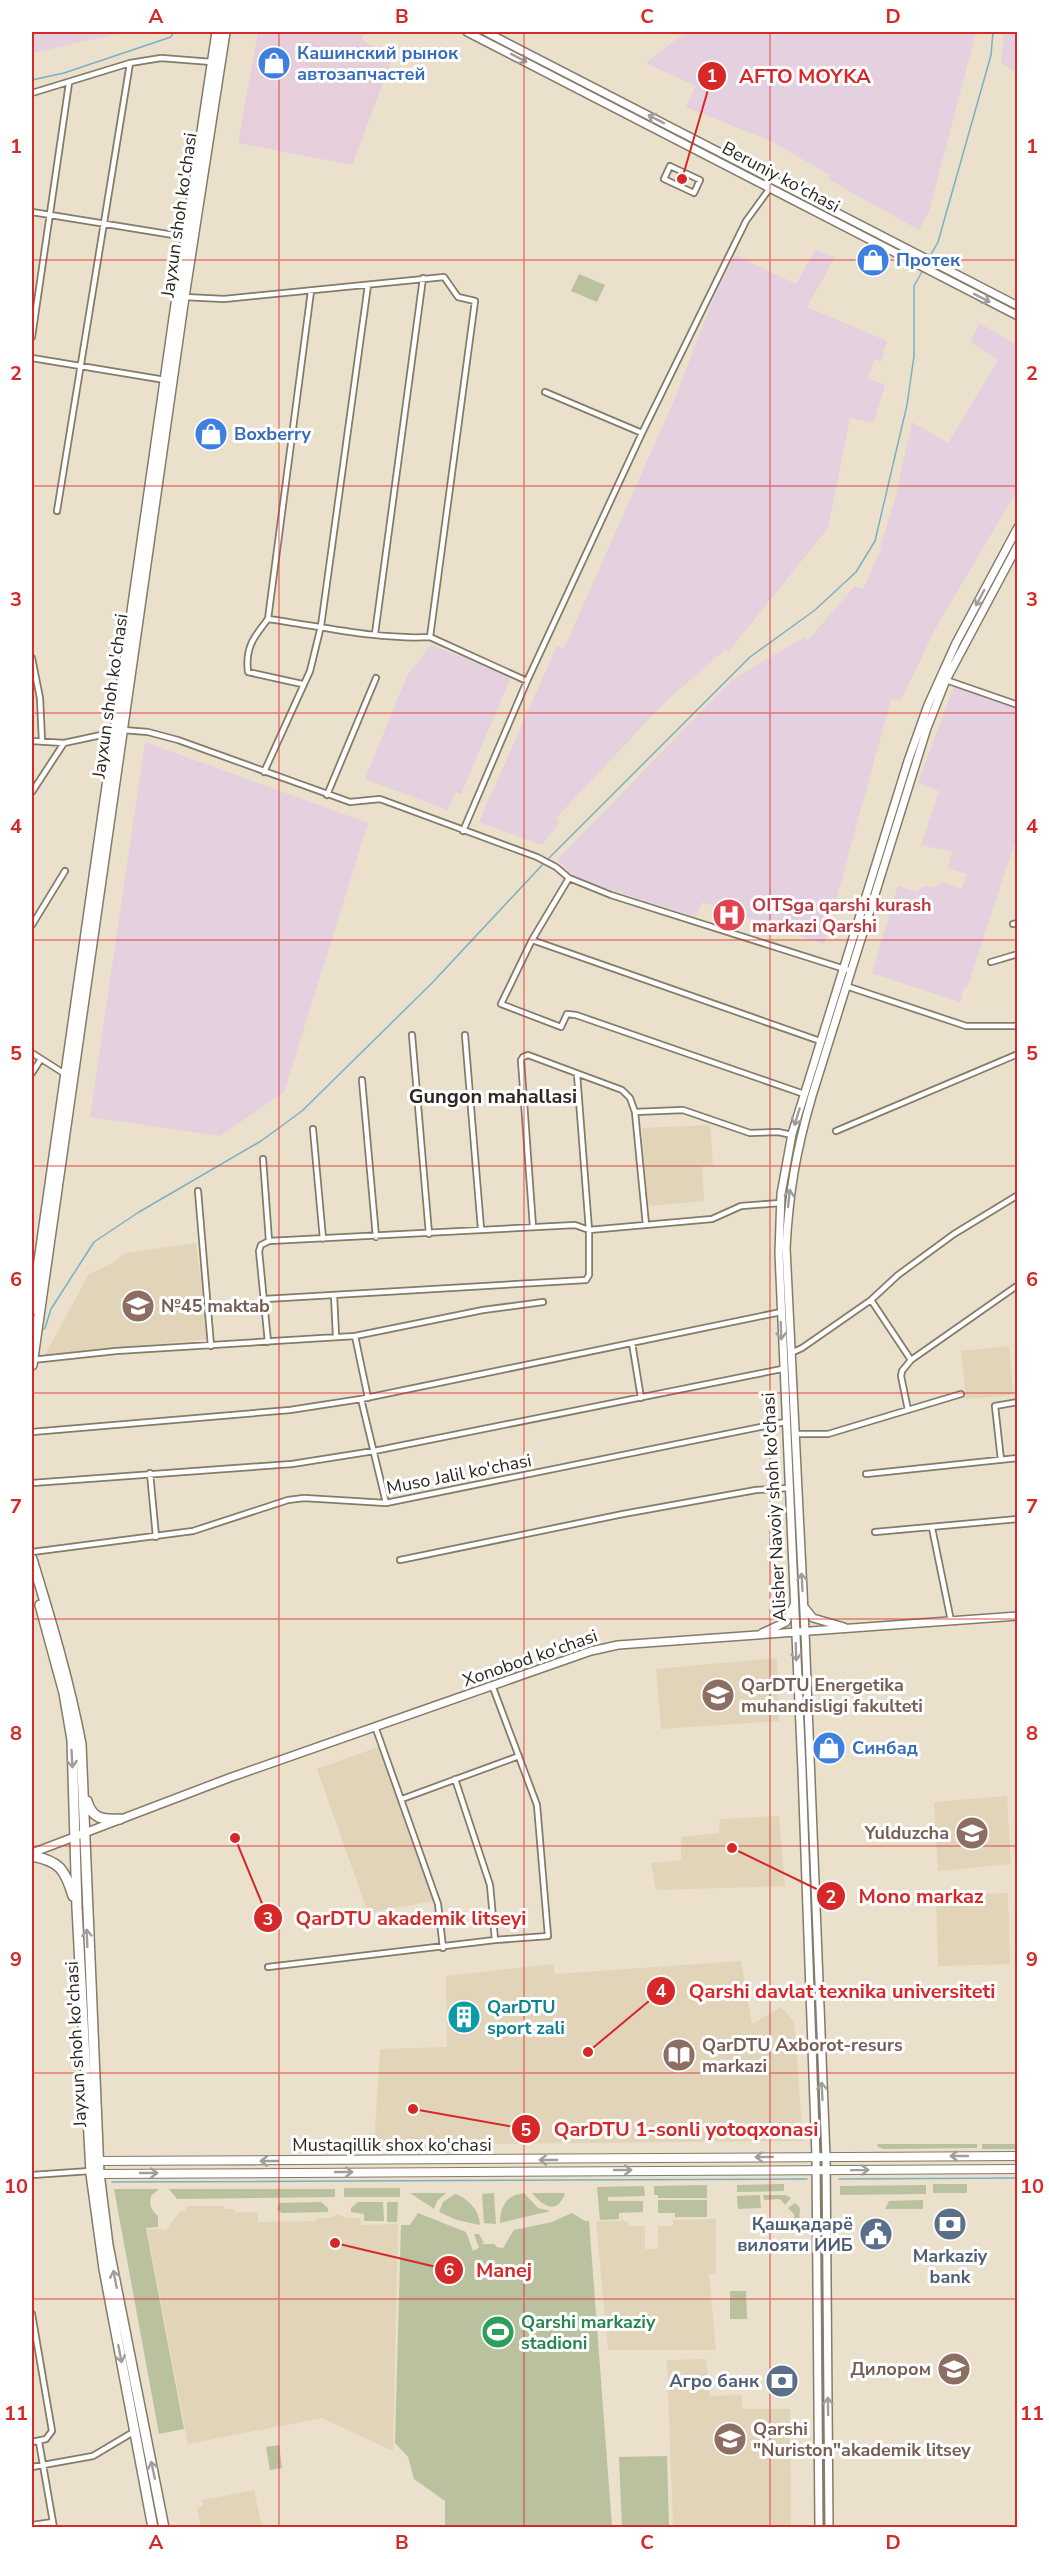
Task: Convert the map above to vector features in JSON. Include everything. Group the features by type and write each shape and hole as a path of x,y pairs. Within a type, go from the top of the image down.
{"highway":[{"name":"Jayxun shoh ko'chasi","path":"32,1362 165,380 217,32"},
{"name":"Jayxun shoh ko'chasi","path":"32,1310 65,1074 225,32"},
{"name":"Jayxun shoh ko'chasi","path":"32,1559 71,1692 81,1744 83,1775 77,1908 94,2168 104,2269 153,2528"},
{"name":"Jayxun shoh ko'chasi","path":"32,1580 36,1604 64,1693 72,1740 80,1835 94,2168 164,2528"},
{"path":"83,1775 90,1810 96,1817 120,1819"},
{"path":"32,1855 50,1859 63,1870 77,1908"}],"main road":[{"name":"Beruniy ko'chasi","path":"467,32 1017,316"},
{"name":"Beruniy ko'chasi","path":"486,32 1017,306"},
{"path":"670,136 674,128"},
{"path":"862,237 867,228"},
{"name":"Alisher Navoiy shoh ko'chasi","path":"819,2528 816,2157 810,1990 805,1632 786,1248 792,1176 847,970 908,761 928,705 956,643 1017,527"},
{"name":"Alisher Navoiy shoh ko'chasi","path":"847,970 916,760 946,680 1017,545"},
{"name":"Alisher Navoiy shoh ko'chasi","path":"829,2528 826,2157 819,1989 788,1488 779,1253 780,1203 792,1135 820,1041 843,985"},
{"path":"783,1383 793,1383"},
{"path":"755,1636 786,1622 794,1602"},
{"path":"803,1602 813,1618 850,1629"},
{"name":"Xonobod ko'chasi","path":"32,1855 120,1819 229,1779 376,1729 591,1651 618,1645 1017,1616"},
{"path":"810,1990 819,1989"},
{"name":"Mustaqillik shox ko'chasi","path":"94,2168 584,2159 1017,2156"},
{"path":"584,2159 584,2170"},
{"name":"Mustaqillik shox ko'chasi","path":"94,2168 1017,2169"},
{"path":"818,2437 828,2437"}],"street":[{"path":"32,93 130,63 161,58 213,62"},
{"path":"57,511 130,63"},
{"path":"32,337 52,214 69,83"},
{"path":"670,166 700,180 694,193 664,179 670,166"},
{"path":"463,831 527,681 642,433 746,221 770,188"},
{"path":"32,212 186,237"},
{"path":"184,297 224,299 444,277 458,297 475,301 430,637"},
{"path":"375,634 423,279"},
{"path":"264,772 302,684 310,671 321,626 368,285"},
{"path":"302,684 248,672 250,641 268,619 311,291"},
{"path":"32,358 165,380"},
{"path":"545,392 642,433"},
{"path":"268,619 375,634 430,637 527,681"},
{"path":"32,658 40,698 42,741"},
{"path":"327,795 375,678"},
{"path":"946,680 1017,705"},
{"path":"32,741 64,743 118,731 148,732 178,740 350,802 380,799 537,857 556,867 569,878 611,895 847,970"},
{"path":"32,792 64,743"},
{"path":"32,925 64,871"},
{"path":"569,878 532,940 501,1004 561,1027 567,1014 576,1015 804,1094"},
{"path":"532,940 820,1041"},
{"path":"991,962 1017,954"},
{"path":"843,985 966,1026 1017,1026"},
{"path":"412,1035 429,1234"},
{"path":"465,1035 481,1229"},
{"path":"32,1053 65,1074"},
{"path":"836,1131 1017,1054"},
{"path":"533,1227 521,1060 528,1055 621,1090 630,1098 635,1112 646,1225"},
{"path":"32,1073 41,1059"},
{"path":"265,1299 586,1280 589,1275 589,1230 577,1074"},
{"path":"362,1080 376,1237"},
{"path":"635,1112 683,1110 750,1133 778,1132 792,1135"},
{"path":"313,1129 323,1239"},
{"path":"263,1159 268,1241"},
{"path":"198,1191 212,1346"},
{"path":"791,1353 802,1348 871,1300 898,1275 954,1234 1017,1195"},
{"path":"268,1342 259,1251 261,1245 268,1241 575,1225 589,1230 712,1219 741,1206 780,1203"},
{"path":"908,1410 901,1376 902,1371 911,1360 1017,1285"},
{"path":"334,1295 336,1336"},
{"path":"871,1300 911,1360"},
{"path":"32,1362 116,1351 354,1336 483,1310 543,1302"},
{"path":"32,1432 290,1410 362,1399 781,1312"},
{"path":"354,1336 368,1398"},
{"path":"632,1343 641,1398"},
{"path":"32,1483 292,1464 375,1451 782,1369"},
{"path":"795,1434 828,1434 960,1394"},
{"path":"362,1399 386,1503"},
{"path":"1001,1460 995,1406 1017,1402"},
{"name":"Muso Jalil ko'chasi","path":"32,1552 156,1537 210,1527 288,1500 304,1498 386,1503 785,1422"},
{"path":"866,1474 1017,1458"},
{"path":"150,1473 156,1537"},
{"path":"400,1560 634,1512 756,1490 788,1488"},
{"path":"874,1532 1017,1519"},
{"path":"932,1528 951,1621"},
{"path":"268,1967 495,1940 548,1936 537,1805 492,1686"},
{"path":"376,1729 438,1904 442,1948"},
{"path":"402,1799 519,1756"},
{"path":"455,1779 490,1885 495,1940"},
{"path":"32,2176 94,2168"},
{"path":"32,2314 52,2431 46,2439 32,2442"},
{"path":"32,2467 93,2456 135,2431"},
{"path":"32,2525 53,2525 39,2442"}],"shaded area":[{"path":"32,32 126,32 32,53"},
{"path":"258,32 365,32 362,40 392,59 352,165 238,143"},
{"path":"686,32 976,32 929,211 919,230 828,179 830,175 771,141 686,107 696,86 646,63"},
{"path":"1004,32 1017,32 1017,72 1001,63"},
{"path":"815,250 835,257 807,307 887,341 881,361 874,360 868,378 885,385 874,423 850,418 828,528 729,651 725,650 667,700 556,818 559,823 542,845 479,822 557,646 564,649 675,398 717,290 735,255 796,284"},
{"path":"979,323 1017,345 1017,490 934,631 901,701 891,699 824,944 702,902 696,917 578,879 557,860 733,679 805,637 808,640 855,586 863,589 882,547 912,422 948,443 998,360 971,342"},
{"path":"431,645 511,677 461,794 455,792 448,810 365,779 407,676"},
{"path":"954,686 1017,707 1017,835 967,988 964,987 960,1002 872,973 898,886 916,892 925,886 933,888 943,882 961,889 967,874 948,868 952,852 921,845 939,791 918,783"},
{"path":"145,742 368,823 284,1092 220,1136 90,1117"},
{"path":"710,1125 713,1165 702,1166 704,1201 648,1206 642,1128"},
{"name":"№45 maktab","path":"196,1243 208,1339 45,1355 89,1274 111,1264 125,1253"},
{"path":"1009,1346 1013,1395 966,1399 961,1351"},
{"name":"QarDTU Energetika muhandisligi fakulteti","path":"777,1658 779,1721 661,1729 656,1669"},
{"path":"378,1747 433,1901 368,1913 317,1769"},
{"name":"Yulduzcha","path":"1007,1796 1011,1864 938,1871 934,1802"},
{"path":"779,1816 785,1886 656,1890 651,1863 681,1860 681,1837 719,1833 720,1819"},
{"path":"1008,1893 1010,1964 938,1966 936,1895"},
{"path":"741,1961 752,2024 781,2007 794,2022 803,2141 374,2145 380,2049 447,2047 446,1976 553,1964 555,1974"},
{"path":"188,2206 224,2206 224,2209 234,2209 235,2212 258,2212 258,2222 316,2221 316,2218 329,2218 338,2214 346,2218 360,2218 361,2225 398,2224 393,2451 322,2418 188,2444 147,2229 166,2230 181,2210 184,2212"},
{"path":"716,2219 716,2274 709,2274 716,2350 608,2350 596,2221 628,2221 628,2226 645,2226 645,2249 658,2249 658,2226 673,2226 673,2220"},
{"name":"Qarshi \"Nuriston\"akademik litsey","path":"706,2359 710,2396 742,2395 742,2409 790,2409 791,2527 673,2527 667,2360"},
{"path":"254,2490 262,2527 201,2527 197,2508 203,2506 202,2500"}],"green space":[{"path":"579,274 605,285 597,302 571,291"},
{"path":"877,2144 977,2144 977,2148 884,2149 878,2147"},
{"path":"982,2144 1017,2144 1017,2149 982,2149"},
{"path":"784,2184 784,2191 737,2192 737,2185"},
{"path":"933,2184 967,2184 967,2193 933,2193"},
{"path":"707,2185 707,2198 658,2198 658,2195 654,2195 654,2186"},
{"path":"926,2185 926,2194 840,2195 840,2186"},
{"path":"644,2186 645,2196 608,2197 608,2201 643,2201 643,2212 619,2213 619,2219 600,2220 597,2187"},
{"path":"344,2188 400,2188 400,2197 344,2197"},
{"path":"114,2189 159,2189 151,2196 150,2202 158,2216 158,2227 146,2228 184,2429 159,2434"},
{"path":"169,2189 335,2189 335,2197 177,2199"},
{"path":"410,2193 446,2193 437,2201 434,2209"},
{"path":"494,2193 496,2224 484,2223 482,2194"},
{"path":"524,2193 538,2208 551,2211 500,2223 501,2211 506,2202 513,2196"},
{"path":"532,2193 565,2193 558,2204 550,2206 541,2202"},
{"path":"455,2194 472,2206 478,2215 480,2225 457,2220 439,2212 443,2202"},
{"path":"760,2195 761,2208 738,2209 737,2196"},
{"path":"763,2195 785,2195 791,2198 785,2205 780,2199 764,2200"},
{"path":"658,2200 707,2200 707,2217 675,2217 675,2213 658,2213"},
{"path":"923,2200 923,2209 885,2209 889,2201"},
{"path":"321,2202 328,2208 328,2212 282,2213 277,2210 279,2203"},
{"path":"358,2202 383,2202 384,2221 364,2221 364,2214 351,2212 351,2208"},
{"path":"387,2202 398,2202 397,2222 387,2222"},
{"path":"795,2203 800,2208 799,2226 795,2226 794,2214 788,2208"},
{"name":"Qarshi markaziy stadioni","path":"418,2213 466,2232 473,2251 479,2248 474,2234 479,2234 484,2243 480,2244 495,2244 496,2247 503,2248 514,2230 552,2222 572,2213 589,2221 612,2527 445,2527 445,2501 414,2479 408,2457 395,2443 401,2225 410,2225"},
{"path":"730,2291 746,2291 747,2319 730,2319"},
{"path":"279,2445 282,2468 270,2470 266,2447"},
{"path":"667,2456 669,2527 622,2527 619,2457"}],"waterway":[{"path":"32,80 64,73 171,37 173,32"},
{"path":"929,258 938,242 991,55 993,32"},
{"path":"547,860 750,657 815,610 856,572 875,541 907,405 914,356 914,286 923,270"},
{"path":"41,1331 45,1328 51,1309 94,1242 139,1212 261,1141 302,1111 432,983 544,863"},
{"path":"839,2179 1018,2178"},
{"path":"112,2182 807,2179"}],"place":[{"name":"Кашинский рынок автозапчастей","path":"274,63"},
{"name":"AFTO MOYKA","path":"682,179"},
{"name":"Протек","path":"873,260"},
{"name":"Boxberry","path":"211,434"},
{"name":"OITSga qarshi kurash markazi Qarshi","path":"729,915"},
{"name":"№45 maktab","path":"138,1306"},
{"name":"QarDTU Energetika muhandisligi fakulteti","path":"718,1695"},
{"name":"Синбад","path":"829,1748"},
{"name":"Yulduzcha","path":"972,1833"},
{"name":"QarDTU akademik litseyi","path":"235,1838"},
{"name":"Mono markaz","path":"732,1848"},
{"name":"QarDTU sport zali","path":"464,2017"},
{"name":"Qarshi davlat texnika universiteti","path":"588,2052"},
{"name":"QarDTU Axborot-resurs markazi","path":"679,2055"},
{"name":"QarDTU 1-sonli yotoqxonasi","path":"413,2109"},
{"name":"Markaziy bank","path":"950,2224"},
{"name":"Қашқадарё вилояти ИИБ","path":"876,2234"},
{"name":"Manej","path":"335,2243"},
{"name":"Qarshi markaziy stadioni","path":"498,2332"},
{"name":"Дилором","path":"954,2369"},
{"name":"Агро банк","path":"782,2381"},
{"name":"Qarshi \"Nuriston\"akademik litsey","path":"730,2439"}],"district":[{"name":"Gungon mahallasi","path":"493,1096"}]}
